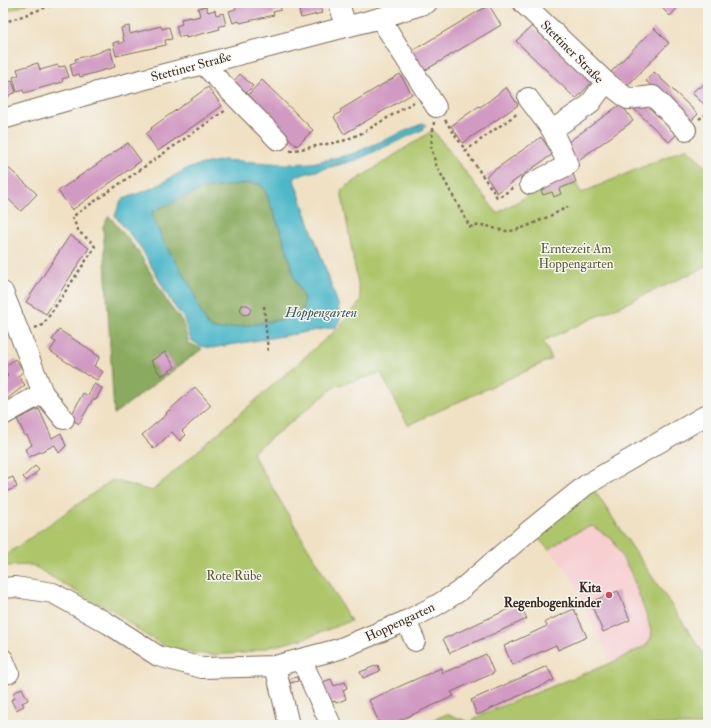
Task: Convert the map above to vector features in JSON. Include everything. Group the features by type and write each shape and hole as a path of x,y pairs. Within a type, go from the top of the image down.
{"street":[{"path":"339,3 346,27"},
{"name":"Stettiner Straße","path":"3,119 107,89 380,18 427,3"},
{"name":"Stettiner Straße","path":"523,3 606,82 589,105 552,130"},
{"path":"380,18 388,37 432,100"},
{"path":"203,64 278,140"},
{"path":"606,82 628,99 653,96 686,130"},
{"path":"530,100 552,130 568,165 530,184"},
{"path":"3,292 7,319 19,334 43,393 64,419"},
{"path":"3,416 43,393"},
{"name":"Hoppengarten","path":"3,588 15,587 53,593 109,624 158,656 202,668 275,666 339,649 406,621 437,605 458,592 530,530 586,485 708,414"},
{"path":"406,621 416,641"},
{"path":"301,659 331,725"},
{"path":"275,666 289,725"}],"path":[{"path":"3,23 58,3"},
{"path":"278,140 290,151 343,141 432,100 448,127 497,196 503,195 524,179 530,184"},
{"path":"465,151 530,100"},
{"path":"19,334 43,325 95,247 93,243 79,232 72,217 240,101"},
{"path":"433,130 431,146 436,165 470,227 481,224 508,231 522,228 568,207"},
{"path":"264,306 268,352"}],"shaded area":[{"name":"Kita Regenbogenkinder","path":"592,526 612,539 631,573 652,635 647,645 611,663 569,572 549,550 564,538"}],"green space":[{"path":"3,3 29,3 3,13"},
{"path":"433,130 497,213 540,189 544,195 576,182 581,193 687,148 708,169 708,266 543,341 552,359 408,425 381,373 336,386 252,453 351,621 303,639 245,653 211,655 172,650 144,634 111,609 92,601 32,565 3,566 3,557 112,480 152,491 338,328 361,301 341,190"},
{"path":"248,183 260,184 265,190 283,237 295,279 304,299 303,311 297,317 220,330 212,328 207,324 198,306 192,288 164,243 152,215 153,211 202,189"},
{"path":"109,216 138,251 169,305 182,321 189,343 202,349 114,414 103,226"},
{"path":"592,487 708,660 708,725 421,725 447,714 470,722 482,714 611,663 647,645 652,635 647,617 631,573 612,539 592,526 569,536 549,550 539,539 529,539"}],"water":[{"name":"Hoppengarten","path":"424,123 426,125 422,130 356,160 297,176 294,180 338,304 340,319 336,327 212,348 200,346 191,340 184,319 172,303 141,248 115,216 121,200 155,187 184,170 223,160 285,164 312,163 352,154","holes":["248,183 260,184 265,190 283,237 295,279 304,299 303,311 297,317 220,330 212,328 207,324 198,306 192,288 164,243 152,215 153,211 202,189"]}],"building":[{"path":"241,3 279,3 281,10 273,12 274,15 240,23 239,21 233,23 229,11 236,9 235,5"},
{"path":"297,3 319,3 322,13 301,18"},
{"path":"657,3 682,3 670,16"},
{"path":"489,5 501,25 424,71 412,51"},
{"path":"206,6 208,12 215,10 216,15 223,13 226,25 219,26 220,29 186,38 186,36 179,37 176,26 182,24 181,19 200,16 198,8"},
{"path":"129,26 130,34 161,26 162,29 169,27 172,39 165,40 166,45 116,56 113,43 119,41 119,44 124,42 121,28"},
{"path":"532,26 592,82 576,99 516,41"},
{"path":"654,28 669,43 625,88 610,73"},
{"path":"110,48 115,67 80,77 79,74 73,76 70,64 76,62 75,59"},
{"path":"38,63 40,70 58,65 59,67 65,66 69,77 62,79 63,82 24,93 23,90 17,92 13,77 19,75 17,69"},
{"path":"654,72 698,114 690,122 646,81"},
{"path":"240,74 253,86 244,95 232,83"},
{"path":"400,74 412,94 344,134 334,117 341,112 340,110"},
{"path":"3,77 5,83 12,81 16,92 3,99"},
{"path":"708,79 708,108 692,93 698,87 700,88"},
{"path":"262,80 313,130 297,146 246,97"},
{"path":"208,87 222,106 158,151 146,134 152,129 151,128"},
{"path":"506,87 518,105 463,143 451,126 479,106 480,107 489,101"},
{"path":"643,100 677,134 669,142 634,109"},
{"path":"621,104 633,121 576,162 564,145"},
{"path":"541,137 553,154 497,193 486,176"},
{"path":"128,143 141,161 72,210 58,191"},
{"path":"3,163 37,194 21,211 3,194"},
{"path":"572,171 576,182 559,189 561,194 554,197 552,192 543,195 539,185"},
{"path":"70,235 89,248 46,314 26,302"},
{"path":"242,305 248,305 251,309 249,314 243,315 240,310"},
{"path":"59,330 100,357 94,366 103,372 97,380 88,376 50,351 56,342 52,340"},
{"path":"165,352 175,367 161,376 151,361"},
{"path":"15,359 24,371 18,376 25,385 3,402 3,379 8,376 3,368"},
{"path":"94,384 102,388 96,400 93,399 79,424 70,418 83,393 88,396"},
{"path":"195,387 211,405 182,431 186,435 180,441 172,432 154,449 142,435 167,414 166,413"},
{"path":"39,409 52,438 61,433 66,446 59,453 55,445 29,457 25,449 32,445 27,435 25,436 17,419"},
{"path":"35,466 39,470 27,481 23,477"},
{"path":"3,473 6,480 13,477 17,487 3,493"},
{"path":"618,591 630,620 603,632 590,602"},
{"path":"520,604 527,619 450,653 443,639"},
{"path":"574,609 587,637 558,650 556,645 512,665 504,646 547,626 545,622"},
{"path":"486,654 494,673 451,692 454,696 389,725 380,725 369,700 441,668 443,673"},
{"path":"378,665 380,671 363,678 360,672"},
{"path":"547,666 554,680 477,715 471,700"},
{"path":"297,677 298,681 290,683 289,679"},
{"path":"331,679 334,686 345,682 347,688 343,690 346,699 336,703 335,701 329,703 320,683"},
{"path":"22,688 28,700 22,703 24,706 16,710 11,700 15,698 13,693"}],"place":[{"name":"Kita Regenbogenkinder","path":"609,595"}],"park label":[{"name":"Erntezeit Am Hoppengarten","path":"576,256"},
{"name":"Rote Rübe","path":"234,576"}]}
